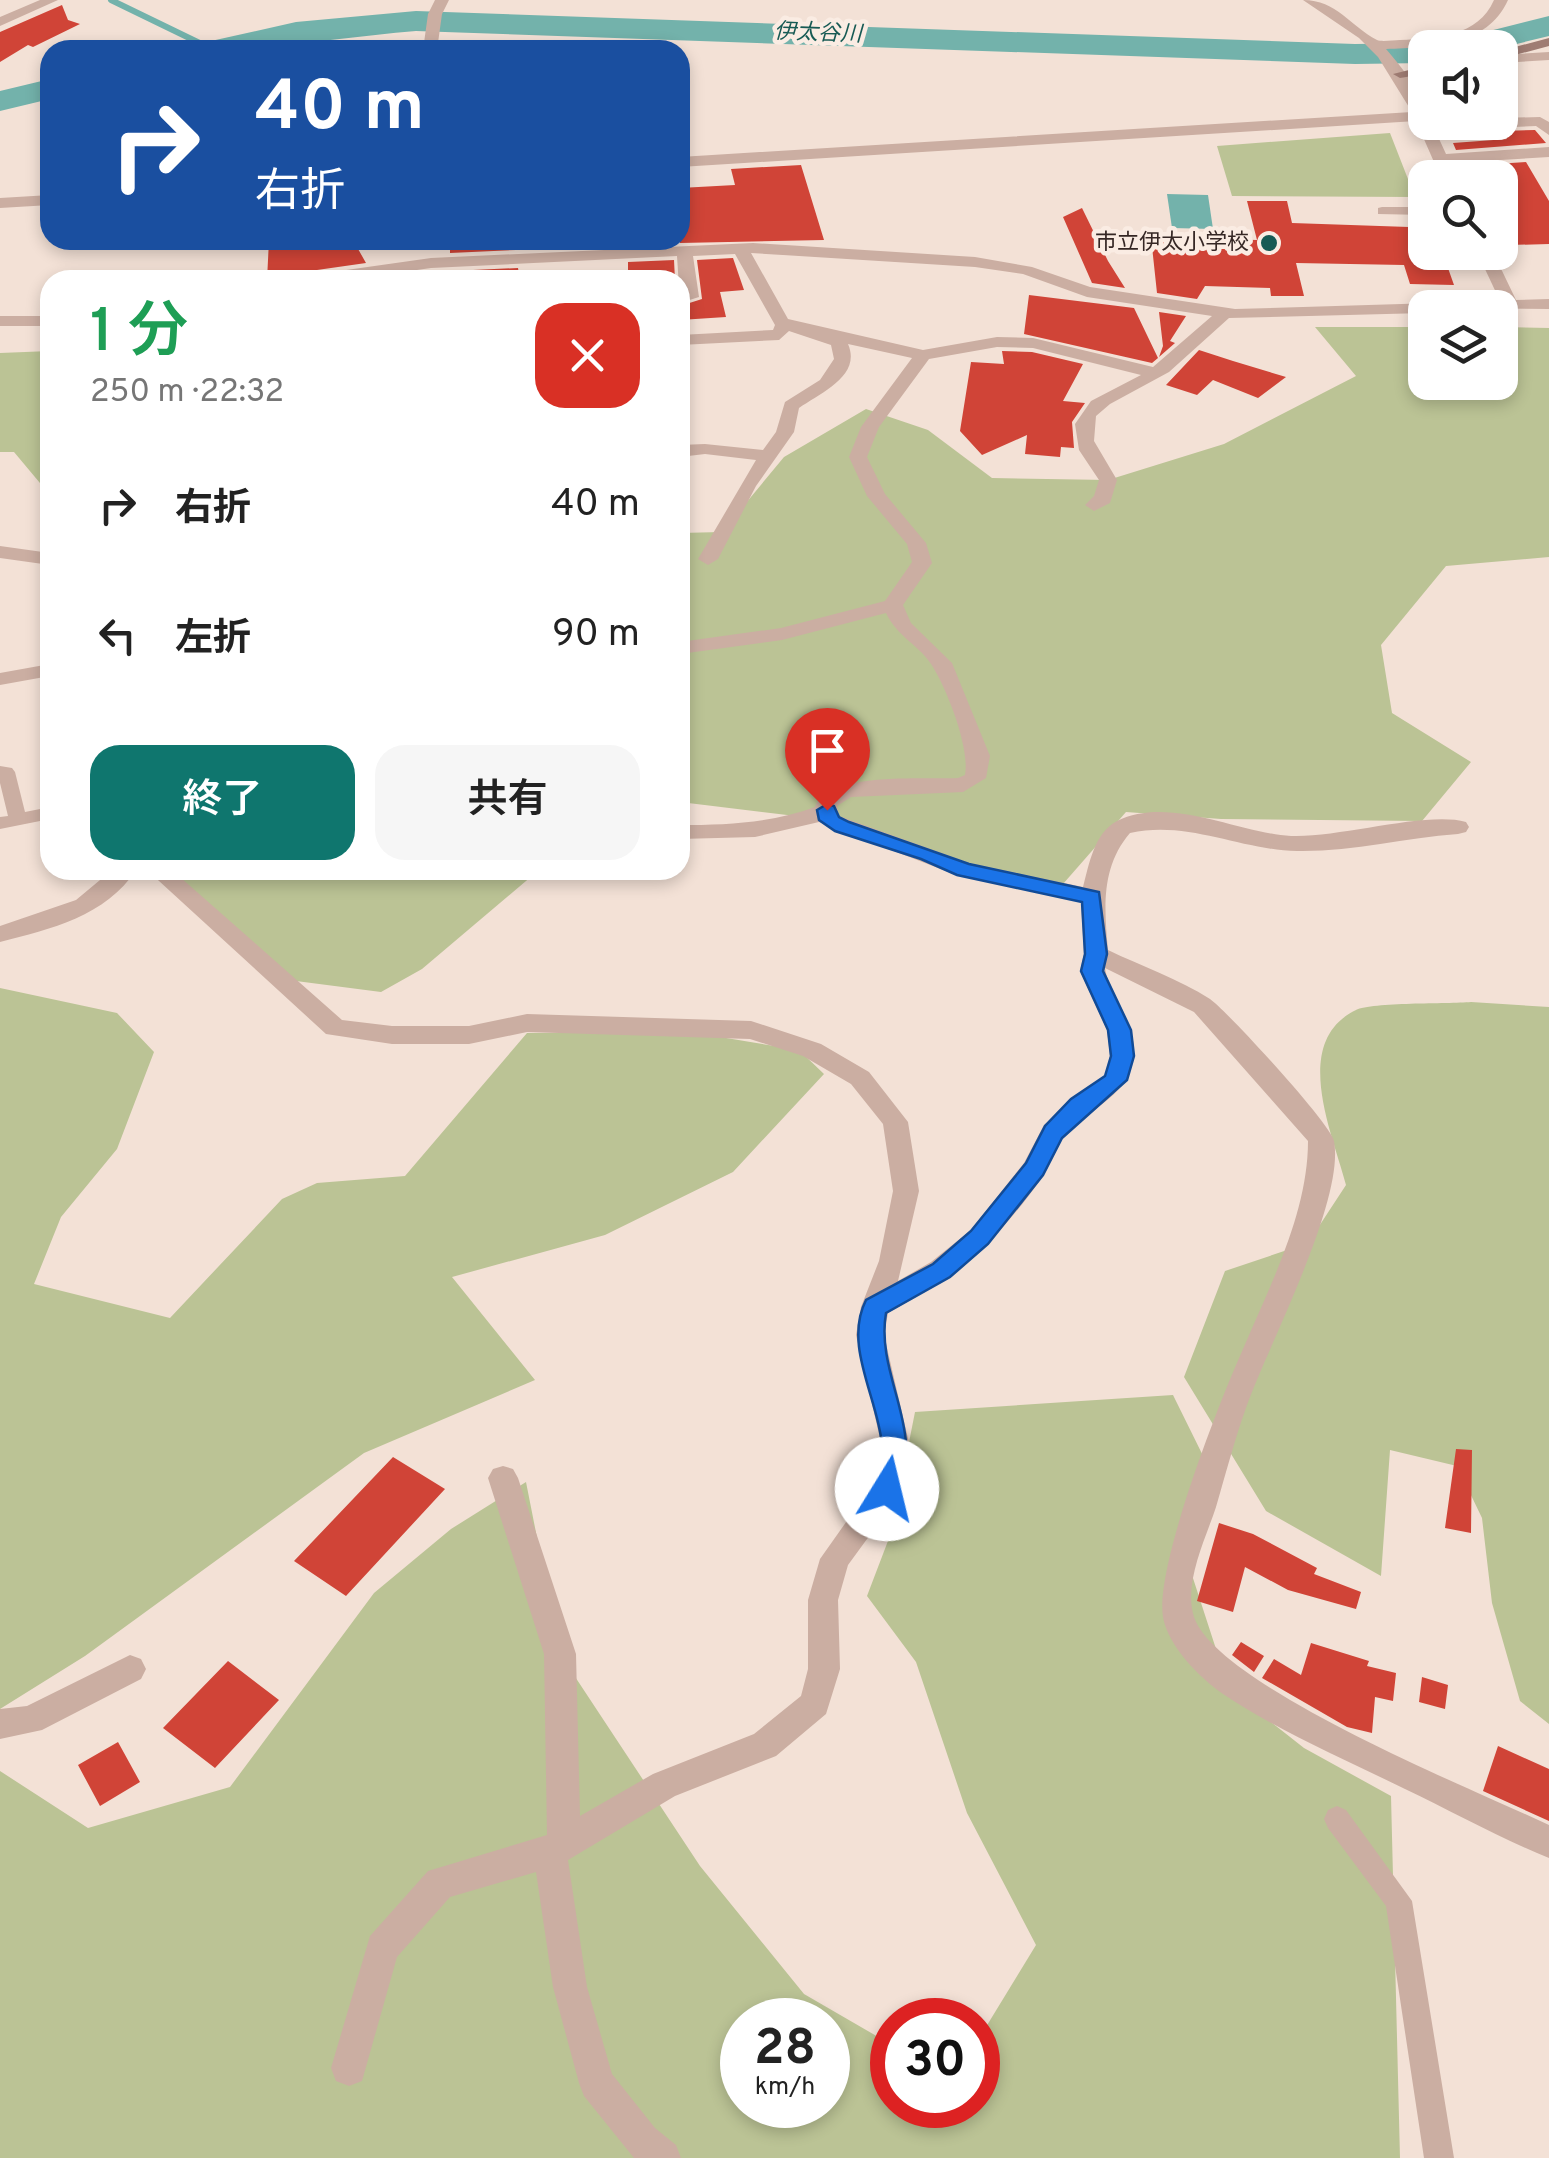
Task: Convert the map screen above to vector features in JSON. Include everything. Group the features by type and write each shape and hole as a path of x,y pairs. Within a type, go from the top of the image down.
{"street":[{"path":"0,22 52,0"},
{"path":"1310,0 1342,18 1377,46 1397,68 1408,90"},
{"path":"1377,46 1471,32 1489,23 1501,0"},
{"path":"432,40 436,14"},
{"path":"1518,51 1549,42"},
{"path":"1518,57 1549,56"},
{"path":"1397,68 1408,69"},
{"path":"1518,122 1540,121 1549,131"},
{"path":"690,161 1408,122"},
{"path":"1432,140 1440,158 1549,152"},
{"path":"0,203 40,201"},
{"path":"741,248 744,262 764,286 776,317 784,324 923,355 997,342 1033,343 1154,373"},
{"path":"690,249 741,248 975,262 1026,270 1088,292 1259,316 1408,309"},
{"path":"439,250 440,262"},
{"path":"416,270 440,262 666,250"},
{"path":"539,257 540,270"},
{"path":"1518,304 1549,304"},
{"path":"1094,504 1103,499 1108,480 1089,452 1084,433 1086,417 1101,402 1154,373 1225,313"},
{"path":"0,321 40,321"},
{"path":"690,339 779,334 784,324"},
{"path":"708,558 765,456 784,432 791,406 835,376 842,359 840,344 831,335"},
{"path":"690,647 782,634 893,606 922,563 916,543 876,496 858,457 870,427 923,355"},
{"path":"690,450 765,456"},
{"path":"0,552 40,558"},
{"path":"893,606 902,626 942,663 979,756 975,778 963,785 848,790 826,804 829,820 964,870 1092,897"},
{"path":"0,679 40,672"},
{"path":"690,832 785,827 827,810"},
{"path":"875,1307 941,1270 980,1238 1034,1168 1053,1132 1116,1080 1122,1056 1120,1030 1092,971 1096,954 1092,897 1106,848 1123,827 1146,820 1192,822 1273,842 1322,842 1458,826"},
{"path":"0,934 55,920 92,902 115,880"},
{"path":"170,880 298,991 334,1028 392,1035 469,1035 527,1023 751,1030 812,1050 860,1078 895,1122 906,1191 892,1261 875,1307 870,1334 896,1447 887,1489 835,1559 823,1600 824,1669 815,1704 765,1745 664,1785 557,1847 440,1882 382,1948 349,2068"},
{"path":"1096,954 1203,1006 1304,1116 1320,1139 1316,1190 1290,1270 1233,1405 1177,1585 1179,1620 1201,1654 1232,1682 1314,1730 1549,1842"},
{"path":"503,1478 560,1654 557,1847 570,1988 597,2083 642,2141 663,2158"},
{"path":"0,1724 32,1720 130,1669"}],"lane":[{"path":"1382,210 1408,211"},
{"path":"0,772 6,772 9,821 40,816"},
{"path":"1337,1819 1399,1900 1439,2158"}],"green space":[{"path":"1390,133 1408,179 1408,197 1232,196 1217,146"},
{"path":"1315,327 1408,327 1408,400 1518,400 1518,327 1549,328 1549,557 1446,566 1381,645 1392,713 1471,762 1422,821 1221,819 1126,812 1056,892 829,820 690,803 690,533 722,532 784,457 866,409 928,430 992,478 1108,480 1224,444 1356,376"},
{"path":"40,351 40,483 14,452 0,452 0,353"},
{"path":"180,880 527,880 422,969 381,992 296,981"},
{"path":"0,988 117,1013 154,1052 117,1149 61,1217 34,1284 170,1318 282,1199 317,1183 405,1176 527,1033 690,1032 799,1050 824,1074 733,1172 605,1235 452,1277 535,1380 364,1453 85,1656 0,1709"},
{"path":"1471,1002 1549,1007 1549,1724 1520,1701 1492,1603 1482,1518 1457,1466 1390,1450 1381,1576 1266,1511 1184,1377 1225,1271 1308,1243 1346,1185 1321,1090 1320,1066 1325,1044 1336,1025 1365,1007"},
{"path":"1173,1395 1212,1474 1178,1532 1229,1689 1304,1748 1391,1796 1400,2158 0,2158 0,1771 88,1828 230,1787 374,1593 451,1529 526,1482 560,1654 700,1866 811,1998 720,1998 720,2128 850,2128 850,2021 870,2032 870,2128 1000,2128 1000,2004 1036,1945 967,1813 916,1662 867,1596 891,1533 915,1412"}],"water":[{"path":"1167,194 1208,195 1213,229 1172,228"}],"building":[{"path":"62,5 68,20 80,24 40,40 33,47 28,45 0,62 0,32"},
{"path":"1518,130 1535,130 1546,143 1456,150 1453,143 1518,140"},
{"path":"1526,162 1549,201 1549,244 1518,245 1518,163"},
{"path":"801,165 824,240 690,243 690,187 735,185 731,169"},
{"path":"1247,201 1287,201 1292,223 1408,227 1408,270 1449,270 1454,285 1410,284 1404,265 1296,263 1304,296 1271,296 1270,288 1205,286 1197,299 1157,293 1151,237 1257,240"},
{"path":"1082,208 1125,288 1092,283 1063,217"},
{"path":"268,250 359,250 366,263 317,270 268,270"},
{"path":"450,250 516,250 450,253"},
{"path":"733,258 744,290 720,292 726,317 690,319 690,303 702,299 697,260"},
{"path":"674,260 674,270 628,270 628,262"},
{"path":"1029,295 1134,308 1158,358 1152,363 1024,334"},
{"path":"1159,312 1186,316 1170,341 1175,343 1159,357 1163,346"},
{"path":"1199,350 1286,377 1258,398 1213,380 1197,395 1166,385"},
{"path":"1002,351 1032,352 1083,364 1063,401 1085,403 1072,422 1074,448 1061,447 1060,457 1025,454 1027,435 982,455 960,431 971,362 1004,364"},
{"path":"1456,1449 1472,1450 1471,1533 1445,1528"},
{"path":"393,1457 445,1489 346,1596 294,1561"},
{"path":"1219,1523 1253,1534 1317,1568 1314,1574 1361,1592 1356,1609 1288,1590 1245,1567 1233,1612 1197,1601"},
{"path":"1241,1642 1264,1656 1254,1672 1232,1655"},
{"path":"1311,1643 1369,1661 1367,1666 1396,1673 1393,1701 1375,1697 1372,1733 1347,1727 1262,1678 1274,1659 1301,1675"},
{"path":"228,1661 279,1700 215,1768 163,1728"},
{"path":"1422,1677 1448,1685 1445,1709 1419,1702"},
{"path":"118,1742 140,1782 100,1806 78,1765"},
{"path":"1498,1746 1549,1769 1549,1821 1483,1791"}],"waterway":[{"path":"111,0 193,40"},
{"name":"伊太谷川","path":"259,40 296,32 416,21 1408,53"},
{"name":"伊太谷川","path":"1518,34 1549,26"},
{"name":"伊太谷川","path":"0,101 40,91"}],"place":[{"name":"市立伊太小学校","path":"1269,243"}],"route":[{"path":"827,810 829,820 842,826 964,870 1092,897 1096,954 1092,971 1120,1030 1122,1056 1116,1080 1053,1132 1034,1168 980,1238 941,1270 875,1307 870,1334 896,1447 887,1489"}]}
